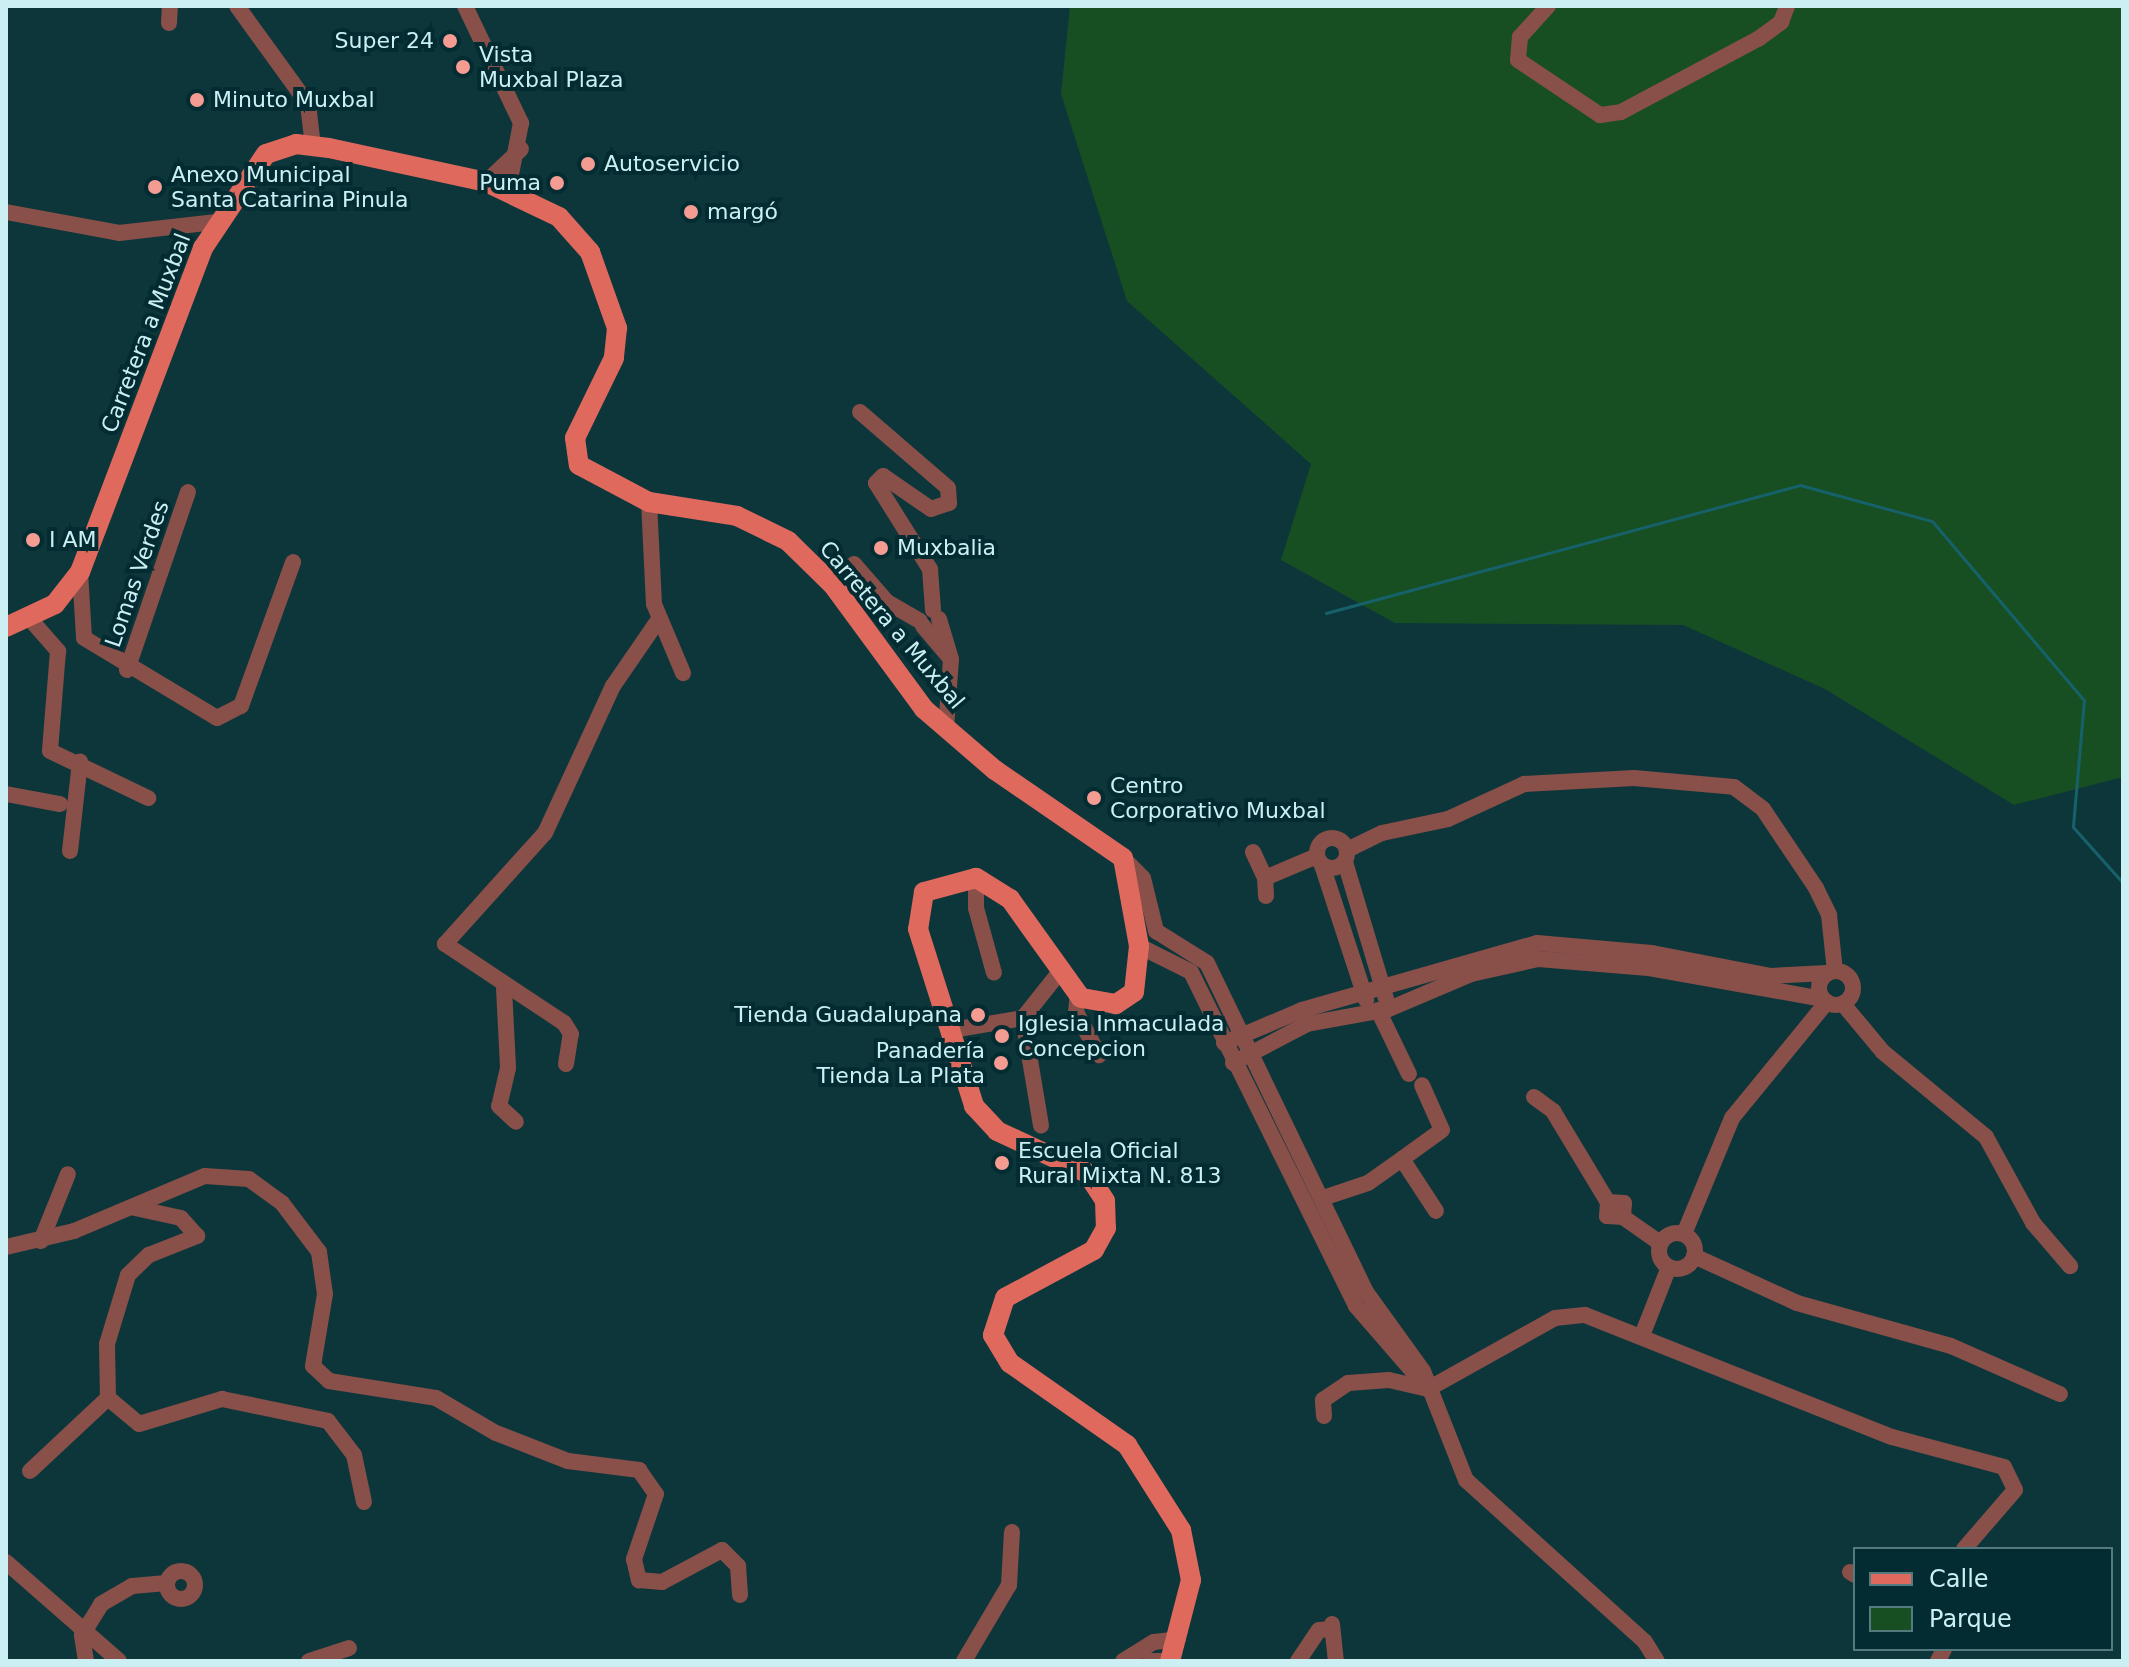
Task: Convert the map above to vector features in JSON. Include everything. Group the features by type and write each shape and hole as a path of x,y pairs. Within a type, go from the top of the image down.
{"main road":[{"name":"Carretera a Muxbal","path":"6,627 30,619 62,598 92,551 164,342 216,222 261,158 282,146 313,146 486,182 508,190 570,227 604,283 615,315 616,352 578,429 575,456 608,486 649,502 737,516 788,541 833,585 890,667 946,729 1123,858"},
{"path":"1123,858 1139,946 1137,980 1126,1000 1105,1004 1078,993 1010,899 976,878 934,885 919,902 924,954 952,1030 968,1096 989,1125 1099,1182 1106,1228 1094,1250 1005,1298 993,1335 1010,1363 1121,1438 1174,1518 1191,1562 1178,1639 1170,1661"}],"street":[{"path":"237,6 308,104 313,146"},
{"path":"465,6 516,109 522,147 508,190"},
{"path":"1548,6 1520,37 1518,60 1600,115 1621,112 1758,39 1781,22 1787,6"},
{"path":"486,182 522,147"},
{"path":"6,212 119,233 216,222"},
{"path":"860,412 948,488 949,503 931,509 883,476 876,483 930,569 936,614 951,659 946,729"},
{"name":"Lomas Verdes","path":"127,670 188,492"},
{"path":"649,502 659,619 683,673"},
{"name":"Lomas Verdes","path":"92,551 92,646"},
{"name":"Lomas Verdes","path":"80,572 81,626 92,646 204,715 230,716 241,706 293,562"},
{"path":"854,564 887,602 921,624 951,659"},
{"path":"921,624 923,611 936,614"},
{"path":"30,619 58,651 49,749 148,798"},
{"path":"566,1064 569,1028 504,988 445,944 545,833 613,686 659,619"},
{"path":"70,851 80,762"},
{"path":"1265,878 1320,860 1346,856 1382,833 1448,819 1524,784 1634,778 1734,787 1763,809 1816,888 1829,915 1831,1002"},
{"path":"6,794 60,804"},
{"path":"1323,1198 1368,1183 1442,1130 1378,1010 1365,992 1320,860 1326,839 1346,856 1384,986 1378,1010"},
{"path":"1253,852 1265,878 1266,896"},
{"path":"1123,858 1143,878 1156,931 1207,963 1366,1292 1416,1358 1466,1480 1645,1642 1657,1661"},
{"path":"976,878 976,908 994,973"},
{"path":"1224,1043 1241,1033 1365,992 1537,943 1652,953 1770,976 1831,972 1853,982 1831,1002 1732,1118 1684,1234 1694,1256 1797,1303 1951,1346 2060,1394"},
{"path":"1139,946 1191,972 1233,1063 1356,1306 1428,1389"},
{"path":"1233,1063 1307,1024 1378,1010 1471,974 1538,959 1649,968 1831,1002 1883,1052 1986,1137 2033,1223 2070,1266"},
{"path":"952,1030 1023,1018 1062,969"},
{"path":"504,988 508,1068 499,1106 516,1122"},
{"path":"1078,993 1076,1012 1099,1055"},
{"path":"1023,1018 1041,1126"},
{"path":"1534,1097 1553,1111 1608,1202 1607,1216 1623,1217 1660,1243 1669,1267 1643,1333"},
{"path":"1402,1159 1436,1211"},
{"path":"41,1241 68,1174"},
{"path":"6,1247 41,1241 135,1207 205,1176 236,1175 261,1184 319,1252 325,1294 313,1366 329,1381 436,1398 496,1433 568,1461 639,1470 656,1494 634,1559 639,1580 662,1582 722,1550 738,1566 740,1595"},
{"path":"30,1471 108,1398 107,1344 128,1275 149,1255 191,1244 197,1232 181,1218 135,1207"},
{"path":"1660,1243 1684,1234"},
{"path":"1669,1267 1684,1267 1694,1256"},
{"path":"1324,1416 1323,1400 1348,1383 1389,1380 1428,1389 1565,1315 1643,1333 1892,1437 2004,1467 2015,1490 1966,1547"},
{"path":"108,1398 139,1424 222,1399 328,1421 354,1455 364,1502"},
{"path":"964,1661 1009,1585 1012,1532"},
{"path":"6,1562 82,1635 119,1661"},
{"path":"86,1661 82,1635 116,1592 167,1583"},
{"path":"1298,1661 1319,1630 1332,1626 1336,1661"},
{"path":"1123,1661 1154,1642 1178,1639"},
{"path":"309,1661 349,1648"},
{"path":"1150,1661 1170,1661"}],"green space":[{"path":"1070,6 2123,6 2123,777 2014,805 1825,689 1683,625 1395,623 1281,560 1311,464 1127,301 1061,94"}],"waterway":[{"path":"1326,613 1800,485 1932,521 2084,700 2073,827 2123,883"}],"place":[{"name":"Super 24","path":"450,41"},
{"name":"Vista Muxbal Plaza","path":"463,67"},
{"name":"Minuto Muxbal","path":"197,100"},
{"name":"Autoservicio","path":"588,164"},
{"name":"Puma","path":"557,183"},
{"name":"Anexo Municipal Santa Catarina Pinula","path":"155,187"},
{"name":"margó","path":"691,212"},
{"name":"I AM","path":"33,540"},
{"name":"Muxbalia","path":"881,548"},
{"name":"Centro Corporativo Muxbal","path":"1094,798"},
{"name":"Tienda Guadalupana","path":"978,1015"},
{"name":"Iglesia Inmaculada Concepcion","path":"1002,1036"},
{"name":"Panadería Tienda La Plata","path":"1001,1063"},
{"name":"Escuela Oficial Rural Mixta N. 813","path":"1002,1163"}]}
